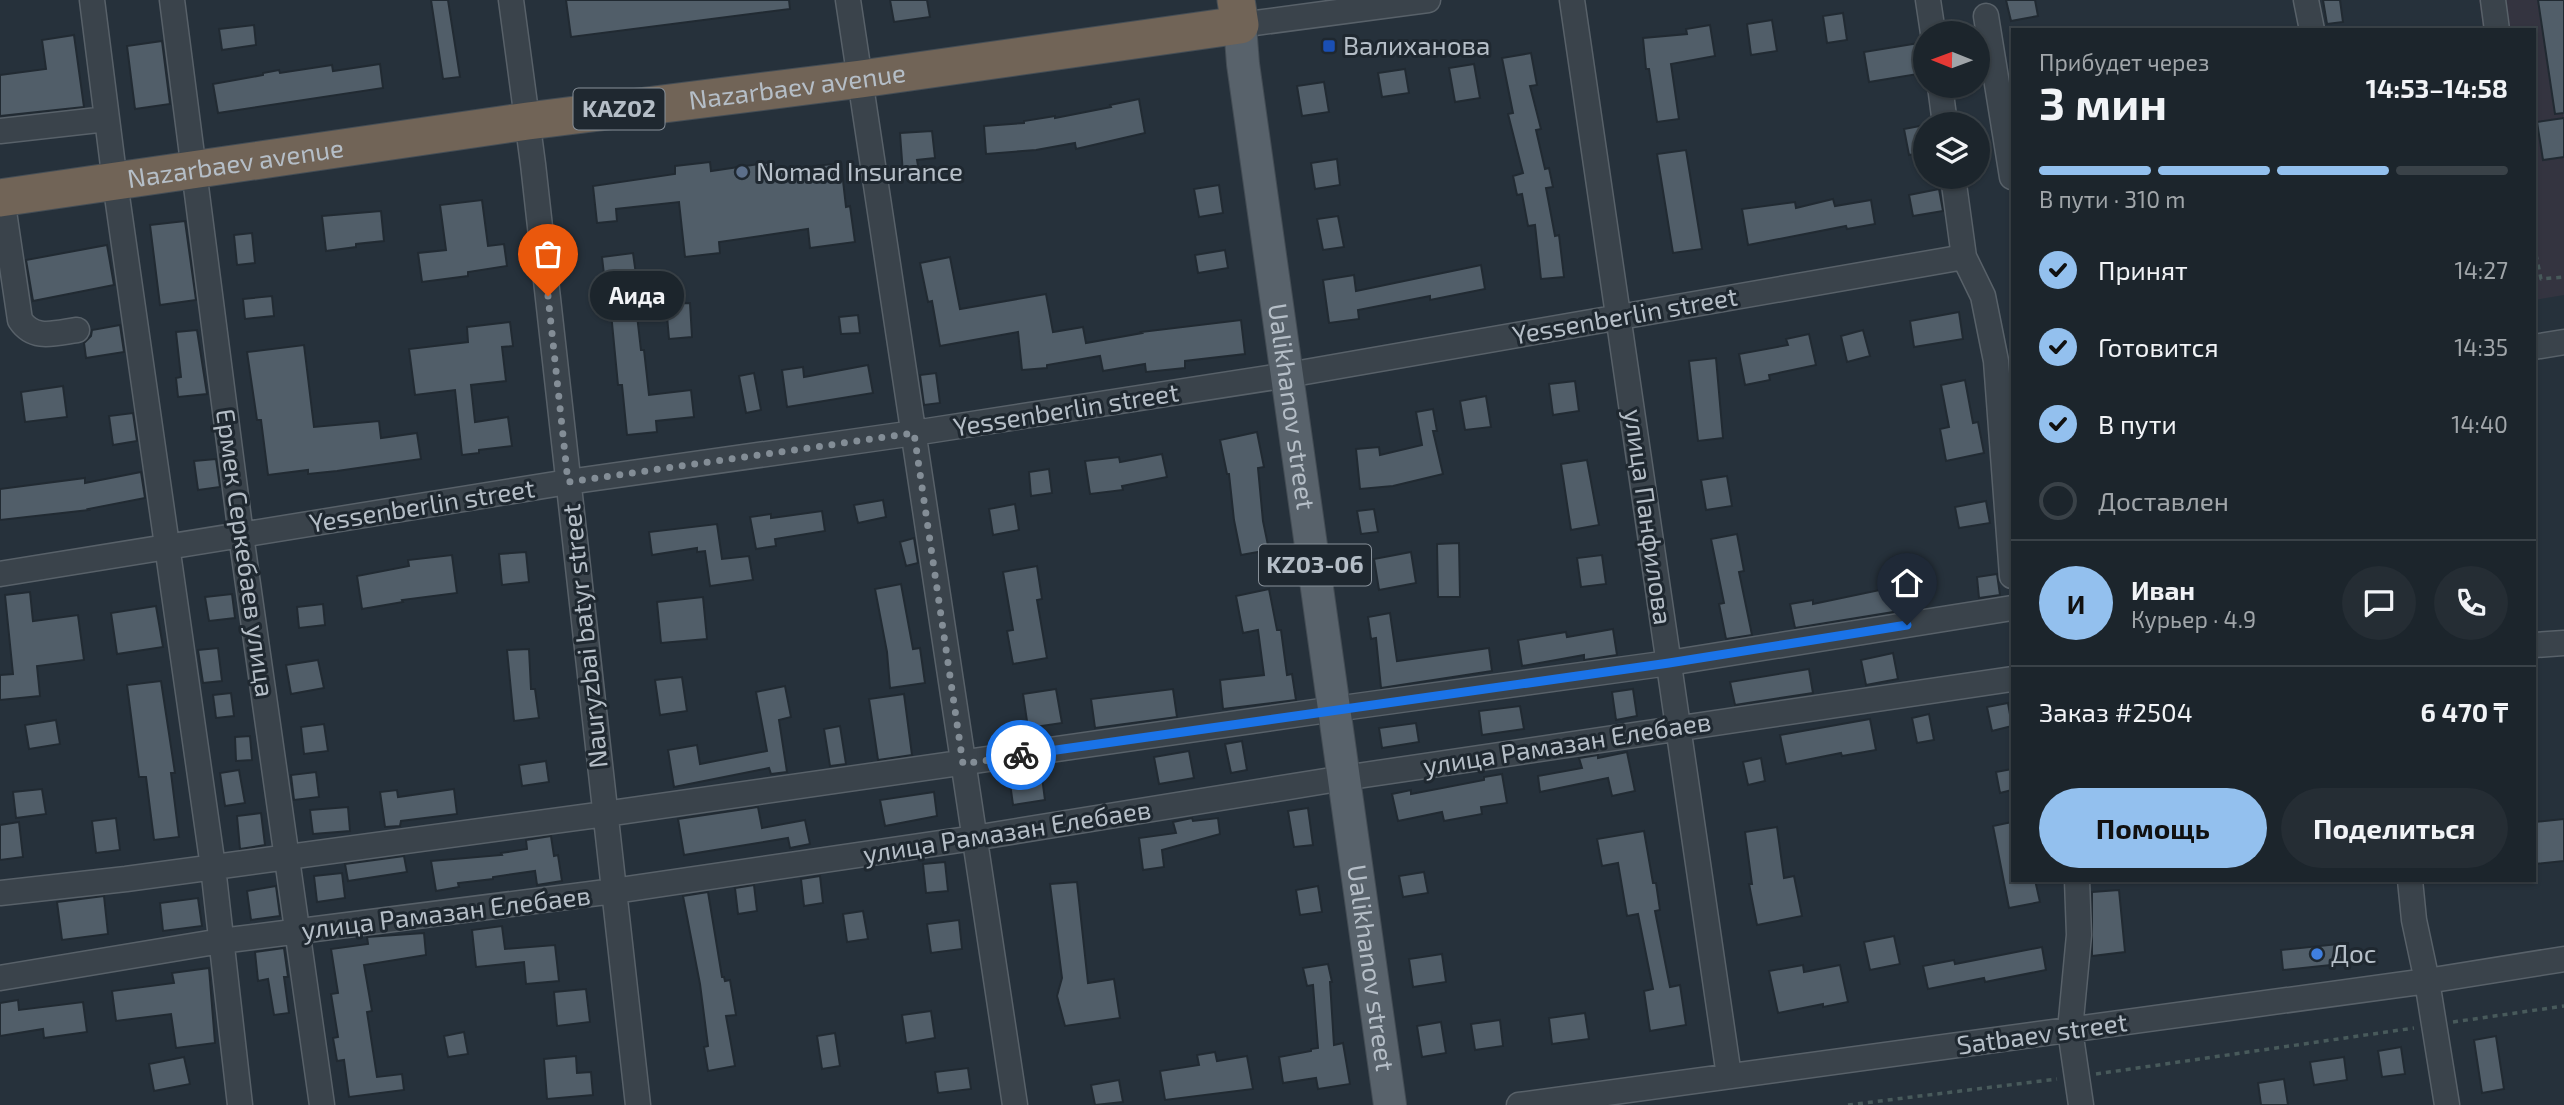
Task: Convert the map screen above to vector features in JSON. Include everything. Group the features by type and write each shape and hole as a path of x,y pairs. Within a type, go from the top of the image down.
{"highway":[{"name":"Nazarbaev avenue","path":"1,198 528,121 861,79 1238,12"}],"main road":[{"name":"Ualikhanov street","path":"1238,12 1243,64 1390,1105"}],"street":[{"path":"92,0 115,182 213,867 240,1105"},
{"name":"Ермек Серкебаев улица","path":"172,0 241,535 322,1105"},
{"name":"Nauryzbai batyr street","path":"511,0 528,121 638,1105"},
{"path":"848,0 1015,1105"},
{"name":"Nazarbaev avenue","path":"1238,12 1428,0"},
{"name":"улица Панфилова","path":"1572,0 1729,1076"},
{"path":"1928,0 1931,21"},
{"path":"2306,0 2312,28"},
{"path":"2493,0 2497,28"},
{"path":"1986,16 2011,171"},
{"path":"0,131 107,119"},
{"path":"1955,189 1964,257 1983,296 1996,361 2011,563"},
{"path":"1,198 20,320 25,329 41,335 77,330"},
{"name":"Yessenberlin street","path":"0,574 568,482 914,433 1288,375 1964,257"},
{"path":"2536,347 2564,342"},
{"path":"0,893 213,867 963,764 1669,663 2011,608"},
{"path":"2536,645 2564,643"},
{"name":"улица Рамазан Елебаев","path":"0,978 221,941 614,891 974,838 1344,778 2011,679"},
{"path":"2077,882 2079,935 2070,1030 2081,1105"},
{"path":"2410,882 2414,920 2447,1105"},
{"name":"Satbaev street","path":"1519,1105 1610,1099 1729,1076 2427,981 2564,959"}],"path":[{"path":"2536,255 2541,279 2564,276"},
{"path":"1848,1105 2077,1076 2564,1006"}],"shaded area":[{"path":"2479,0 2564,0 2564,295 2536,300 2536,28 2483,28"}],"building":[{"path":"431,0 448,0 460,77 443,79"},
{"path":"566,0 789,0 790,9 571,37"},
{"path":"890,0 927,0 930,17 894,22"},
{"path":"2006,0 2035,0 2038,16 2011,21"},
{"path":"2323,0 2340,0 2343,22 2327,24"},
{"path":"2538,0 2564,0 2564,113 2555,114"},
{"path":"1843,13 1847,40 1827,43 1823,16"},
{"path":"1772,20 1777,51 1751,55 1747,24"},
{"path":"254,25 256,45 222,50 219,29"},
{"path":"1710,25 1715,56 1671,64 1679,119 1657,122 1649,69 1646,69 1643,38 1687,34 1686,29"},
{"path":"74,35 84,107 0,116 0,75 46,69 42,40"},
{"path":"162,41 170,104 135,109 127,46"},
{"path":"1913,44 1913,75 1869,82 1864,52"},
{"path":"1531,53 1537,85 1530,86 1541,129 1536,130 1545,169 1549,168 1553,187 1546,188 1555,236 1559,235 1564,277 1541,279 1535,225 1528,226 1522,194 1517,195 1513,176 1523,173 1508,114 1513,113 1502,58"},
{"path":"380,64 383,88 218,113 213,84 279,70 280,73 332,65 333,71"},
{"path":"1474,64 1480,98 1455,102 1449,68"},
{"path":"1405,69 1409,93 1382,97 1378,73"},
{"path":"1324,82 1329,112 1302,116 1297,86"},
{"path":"1139,99 1145,133 1076,149 1075,143 1036,150 986,154 984,126 1055,118"},
{"path":"2564,118 2564,157 2543,160 2537,122"},
{"path":"1913,127 1913,154 1909,155 1904,129"},
{"path":"932,131 935,158 917,160 919,171 903,174 900,133"},
{"path":"1686,150 1702,249 1673,253 1657,154"},
{"path":"1337,159 1340,185 1315,189 1311,163"},
{"path":"710,162 711,171 772,162 773,171 841,163 846,207 850,206 855,242 810,248 808,229 719,242 720,253 685,257 679,202 616,209 617,221 597,223 593,186 675,174 675,166"},
{"path":"1219,185 1223,213 1199,217 1194,189"},
{"path":"1939,189 1943,211 1913,216 1909,195"},
{"path":"1833,199 1835,206 1871,200 1875,224 1847,229 1846,226 1748,245 1742,209 1795,202 1796,208"},
{"path":"482,200 488,246 504,244 507,266 468,272 468,276 422,282 418,253 446,250 440,205"},
{"path":"381,211 384,241 326,251 322,216"},
{"path":"1338,216 1344,247 1323,250 1317,219"},
{"path":"185,221 196,300 160,305 150,225"},
{"path":"252,233 255,263 237,265 234,235"},
{"path":"107,245 114,285 33,301 26,260"},
{"path":"1225,250 1228,268 1198,273 1195,255"},
{"path":"633,253 638,289 634,289 649,395 691,390 694,417 656,421 657,432 627,435 602,257"},
{"path":"950,257 960,309 1046,294 1053,332 1083,327 1086,343 1141,332 1241,320 1245,354 1185,361 1185,368 1146,372 1145,364 1103,371 1100,356 1047,365 1047,368 1022,370 1018,332 940,346 932,301 928,302 920,263"},
{"path":"1481,265 1485,289 1358,310 1359,319 1329,323 1323,280 1354,275 1356,291"},
{"path":"272,296 274,316 245,319 243,299"},
{"path":"690,303 692,337 669,339 666,304"},
{"path":"1959,312 1963,339 1914,347 1910,321"},
{"path":"858,315 860,333 841,334 839,317"},
{"path":"510,322 513,346 502,347 506,381 471,385 475,422 508,417 512,446 462,455 455,390 415,395 409,349 468,342 467,327"},
{"path":"120,325 124,352 86,358 84,343 91,336 92,330"},
{"path":"197,330 207,394 178,397 176,378 181,377 176,332"},
{"path":"1863,330 1870,356 1847,362 1841,336"},
{"path":"1809,334 1816,365 1769,375 1770,380 1745,385 1739,354 1788,345 1786,339"},
{"path":"304,345 314,427 379,421 381,438 417,433 421,459 337,471 308,474 308,470 268,475 261,420 257,420 247,352"},
{"path":"1716,358 1723,438 1698,441 1689,361"},
{"path":"868,365 873,393 787,407 782,370 803,367 804,377"},
{"path":"754,373 761,410 746,413 739,376"},
{"path":"936,373 940,403 924,405 920,375"},
{"path":"1965,380 1973,423 1978,422 1984,453 1946,461 1940,429 1949,427 1941,385"},
{"path":"1575,381 1579,411 1553,415 1549,384"},
{"path":"63,386 67,417 25,422 21,392"},
{"path":"1486,396 1491,427 1465,430 1460,401"},
{"path":"1433,409 1437,431 1433,431 1443,474 1393,486 1360,489 1356,449 1379,447 1380,455 1422,445 1416,412"},
{"path":"133,413 137,441 113,445 109,416"},
{"path":"1257,432 1264,467 1258,468 1269,550 1241,555 1229,474 1220,440"},
{"path":"1162,454 1167,477 1122,486 1123,490 1090,494 1085,461 1119,457 1120,462"},
{"path":"216,459 220,487 198,490 194,461"},
{"path":"1587,460 1599,525 1571,530 1561,464"},
{"path":"1049,469 1052,493 1031,496 1029,472"},
{"path":"141,472 145,498 89,510 0,520 0,489 85,478 85,483"},
{"path":"1727,476 1732,506 1706,510 1701,480"},
{"path":"883,500 886,517 858,523 854,505"},
{"path":"1986,501 1990,523 1959,528 1955,507"},
{"path":"1015,504 1019,530 993,535 989,509"},
{"path":"1374,509 1378,532 1361,534 1357,511"},
{"path":"822,511 825,531 775,539 776,546 756,549 750,517 771,514 771,518"},
{"path":"717,524 722,559 749,556 753,580 710,586 705,551 697,552 697,548 652,555 649,532"},
{"path":"1737,534 1744,571 1739,572 1752,635 1726,639 1719,604 1724,603 1711,539"},
{"path":"914,538 918,563 906,566 900,542"},
{"path":"1459,543 1460,597 1438,597 1437,544"},
{"path":"526,552 529,582 502,585 499,554"},
{"path":"1411,552 1416,583 1379,590 1374,559"},
{"path":"452,555 457,593 402,600 403,602 362,609 357,576 409,566 408,560"},
{"path":"1602,555 1606,584 1581,587 1577,558"},
{"path":"1037,566 1042,599 1037,600 1047,658 1013,664 1007,631 1013,630 1003,572"},
{"path":"1997,574 2000,595 1979,598 1977,577"},
{"path":"1922,575 1924,607 1795,628 1790,604 1813,600 1813,604 1899,586 1899,577"},
{"path":"901,584 913,649 920,648 925,683 890,688 887,652 875,589"},
{"path":"1269,589 1277,630 1281,630 1287,675 1292,674 1296,700 1223,709 1220,680 1264,675 1258,630 1243,633 1236,596"},
{"path":"30,592 33,621 78,615 84,660 37,666 40,696 0,700 0,675 13,674 5,595"},
{"path":"232,594 235,618 209,621 205,597"},
{"path":"703,597 707,639 661,643 657,602"},
{"path":"323,604 325,625 299,628 297,607"},
{"path":"156,606 163,647 117,654 111,613"},
{"path":"1390,613 1397,661 1489,648 1492,671 1381,688 1376,638 1371,639 1368,617"},
{"path":"1613,629 1617,655 1584,660 1584,655 1522,666 1518,640 1566,632 1567,637"},
{"path":"218,648 222,681 203,683 198,650"},
{"path":"529,649 531,689 535,689 539,718 514,721 507,650"},
{"path":"1893,653 1898,679 1866,685 1861,660"},
{"path":"318,660 324,688 291,694 286,665"},
{"path":"1809,669 1813,693 1735,705 1730,682"},
{"path":"682,677 687,711 660,715 655,680"},
{"path":"161,681 175,773 171,773 179,837 154,840 146,777 139,777 127,685"},
{"path":"785,686 791,717 779,720 787,772 771,774 769,768 674,787 668,750 697,745 700,764 767,751 756,692"},
{"path":"1056,689 1062,723 1028,728 1023,694"},
{"path":"1173,689 1177,717 1095,728 1091,699"},
{"path":"1633,689 1637,716 1616,720 1612,692"},
{"path":"231,693 234,716 216,718 213,695"},
{"path":"904,694 912,755 878,760 869,699"},
{"path":"2008,703 2011,726 1992,731 1987,707"},
{"path":"1520,706 1524,729 1482,735 1479,711"},
{"path":"1929,714 1934,740 1917,743 1912,718"},
{"path":"1870,719 1876,750 1842,756 1841,753 1786,764 1780,735"},
{"path":"56,720 60,744 29,749 25,725"},
{"path":"1416,723 1419,742 1382,748 1379,728"},
{"path":"324,724 328,751 304,754 301,727"},
{"path":"840,726 846,764 830,766 824,729"},
{"path":"250,736 252,760 236,761 235,737"},
{"path":"1242,741 1247,770 1231,773 1225,744"},
{"path":"1189,751 1194,778 1159,784 1154,757"},
{"path":"1627,752 1635,791 1612,796 1608,778 1540,792 1538,776 1582,768 1579,758 1598,755 1598,758"},
{"path":"1761,758 1765,781 1748,785 1743,762"},
{"path":"546,761 549,782 522,786 519,765"},
{"path":"2011,769 2011,790 2000,793 1996,772"},
{"path":"239,770 245,803 225,806 220,773"},
{"path":"316,772 319,797 294,800 291,775"},
{"path":"1502,774 1507,803 1481,807 1482,814 1444,821 1442,812 1398,821 1392,794 1411,790 1411,794"},
{"path":"1042,777 1045,800 1013,805 1010,783"},
{"path":"42,789 46,814 16,818 13,792"},
{"path":"454,789 457,814 401,821 400,826 385,827 380,792 397,790 398,797"},
{"path":"934,792 937,816 885,826 880,800"},
{"path":"348,807 350,831 313,834 310,810"},
{"path":"758,807 762,828 805,820 810,844 790,848 788,838 684,855 678,819"},
{"path":"1308,808 1313,845 1294,847 1288,811"},
{"path":"261,813 265,845 240,849 237,816"},
{"path":"116,818 120,850 96,853 92,821"},
{"path":"1192,818 1193,821 1218,818 1220,834 1162,850 1164,867 1143,870 1139,838 1176,833 1173,822"},
{"path":"2564,819 2564,861 2536,864 2536,822"},
{"path":"19,822 23,857 0,860 0,825"},
{"path":"2011,822 2011,882 2035,882 2040,902 2009,908 1993,826"},
{"path":"1777,827 1784,878 1794,876 1802,916 1757,925 1749,884 1752,884 1745,832"},
{"path":"1644,831 1653,883 1656,883 1660,910 1655,911 1670,987 1680,985 1686,1025 1650,1031 1644,991 1653,989 1638,914 1627,916 1618,863 1602,866 1597,839"},
{"path":"551,836 554,856 558,855 562,881 537,885 535,871 458,883 459,887 436,891 431,861 502,855 501,853 527,849 526,840"},
{"path":"404,856 407,872 348,881 345,864"},
{"path":"945,862 948,891 926,893 923,864"},
{"path":"1424,872 1428,893 1403,897 1399,876"},
{"path":"342,873 345,898 317,902 314,876"},
{"path":"820,876 823,903 804,906 801,879"},
{"path":"1077,882 1088,983 1114,979 1120,1018 1065,1026 1057,996 1062,978 1050,884"},
{"path":"754,885 757,911 738,914 735,888"},
{"path":"276,886 280,916 251,920 247,891"},
{"path":"1318,886 1322,912 1300,915 1296,890"},
{"path":"2119,890 2125,952 2092,956 2092,892"},
{"path":"708,892 722,977 725,981 730,980 736,1015 726,1016 735,1066 708,1071 704,1047 708,1046 700,984 683,896"},
{"path":"104,896 108,934 62,940 57,902"},
{"path":"198,898 202,926 163,931 160,903"},
{"path":"863,911 868,939 847,942 843,914"},
{"path":"959,920 962,949 931,953 927,924"},
{"path":"502,926 505,949 555,945 559,981 526,984 524,962 476,967 472,930"},
{"path":"424,933 426,955 364,965 372,1011 367,1012 377,1077 402,1074 404,1090 349,1097 344,1060 337,1061 333,1038 338,1037 331,994 338,993 331,949 368,944 367,937"},
{"path":"1894,936 1900,964 1870,970 1864,942"},
{"path":"2348,943 2350,963 2283,970 2281,950"},
{"path":"2042,947 2046,970 1985,982 1984,978 1928,989 1923,966 1954,960 1955,964"},
{"path":"284,948 288,977 284,977 289,1013 274,1015 268,979 258,981 255,952"},
{"path":"1442,954 1446,982 1413,987 1409,959"},
{"path":"1328,964 1332,982 1334,1045 1343,1043 1350,1084 1318,1089 1316,1078 1283,1083 1279,1057 1318,1048 1313,985 1307,986 1303,968"},
{"path":"1803,965 1804,972 1840,965 1848,1002 1778,1013 1769,971"},
{"path":"209,968 215,1043 176,1048 171,1014 116,1021 112,991 174,983 172,973"},
{"path":"586,989 590,1022 557,1026 554,992"},
{"path":"18,1000 19,1010 83,1002 87,1032 44,1038 43,1029 0,1036 0,1003"},
{"path":"931,1011 935,1038 906,1043 902,1015"},
{"path":"1585,1013 1589,1039 1552,1044 1549,1018"},
{"path":"1500,1020 1503,1046 1475,1050 1471,1024"},
{"path":"1441,1022 1446,1053 1422,1057 1417,1026"},
{"path":"464,1032 468,1054 448,1057 444,1036"},
{"path":"835,1033 840,1066 822,1069 817,1036"},
{"path":"2496,1036 2504,1089 2482,1093 2474,1040"},
{"path":"2401,1047 2405,1074 2382,1077 2378,1051"},
{"path":"1215,1052 1217,1061 1247,1056 1253,1089 1165,1100 1160,1071 1199,1065 1197,1055"},
{"path":"576,1056 577,1073 591,1072 593,1095 547,1099 544,1059"},
{"path":"184,1057 190,1084 154,1091 149,1064"},
{"path":"2344,1057 2347,1080 2314,1085 2310,1062"},
{"path":"968,1068 971,1089 938,1093 935,1072"},
{"path":"2284,1079 2288,1105 2261,1105 2258,1083"},
{"path":"1119,1080 1123,1102 1095,1105 1091,1085"}],"way so far":[{"path":"548,296 568,482 914,433 963,764 1021,755"}],"place":[{"name":"Валиханова","path":"1329,46"},
{"name":"Nomad Insurance","path":"742,172"},
{"name":"Аида","path":"548,296"},
{"name":"Дос","path":"2317,954"}],"route":[{"path":"1021,755 1669,663 1907,625"}]}
